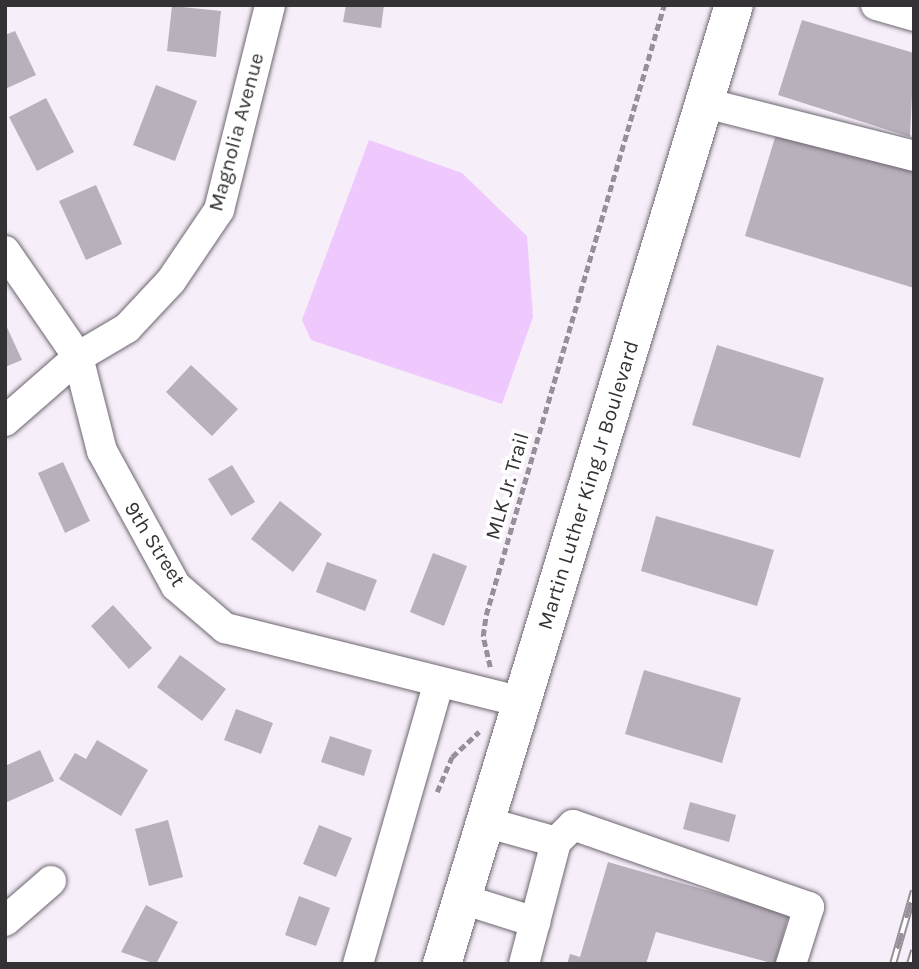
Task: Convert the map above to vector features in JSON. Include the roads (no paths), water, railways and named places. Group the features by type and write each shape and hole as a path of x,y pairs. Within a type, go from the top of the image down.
{"main road":[{"name":"Martin Luther King Jr Boulevard","path":"442,964 485,822 507,699 705,103 734,5"}],"street":[{"name":"Magnolia Avenue","path":"5,421 78,357 127,328 171,281 219,210 270,5"},
{"path":"876,5 914,16"},
{"path":"705,103 914,156"},
{"name":"9th Street","path":"5,251 78,357 102,451 176,586 225,628 438,685 507,699"},
{"path":"358,964 438,685"},
{"path":"485,822 556,842"},
{"path":"524,964 556,842 573,825 808,907 790,964"},
{"path":"5,921 51,881"},
{"path":"462,899 535,922"}],"railway":[{"path":"893,964 914,891"},
{"path":"910,964 914,951"}]}
